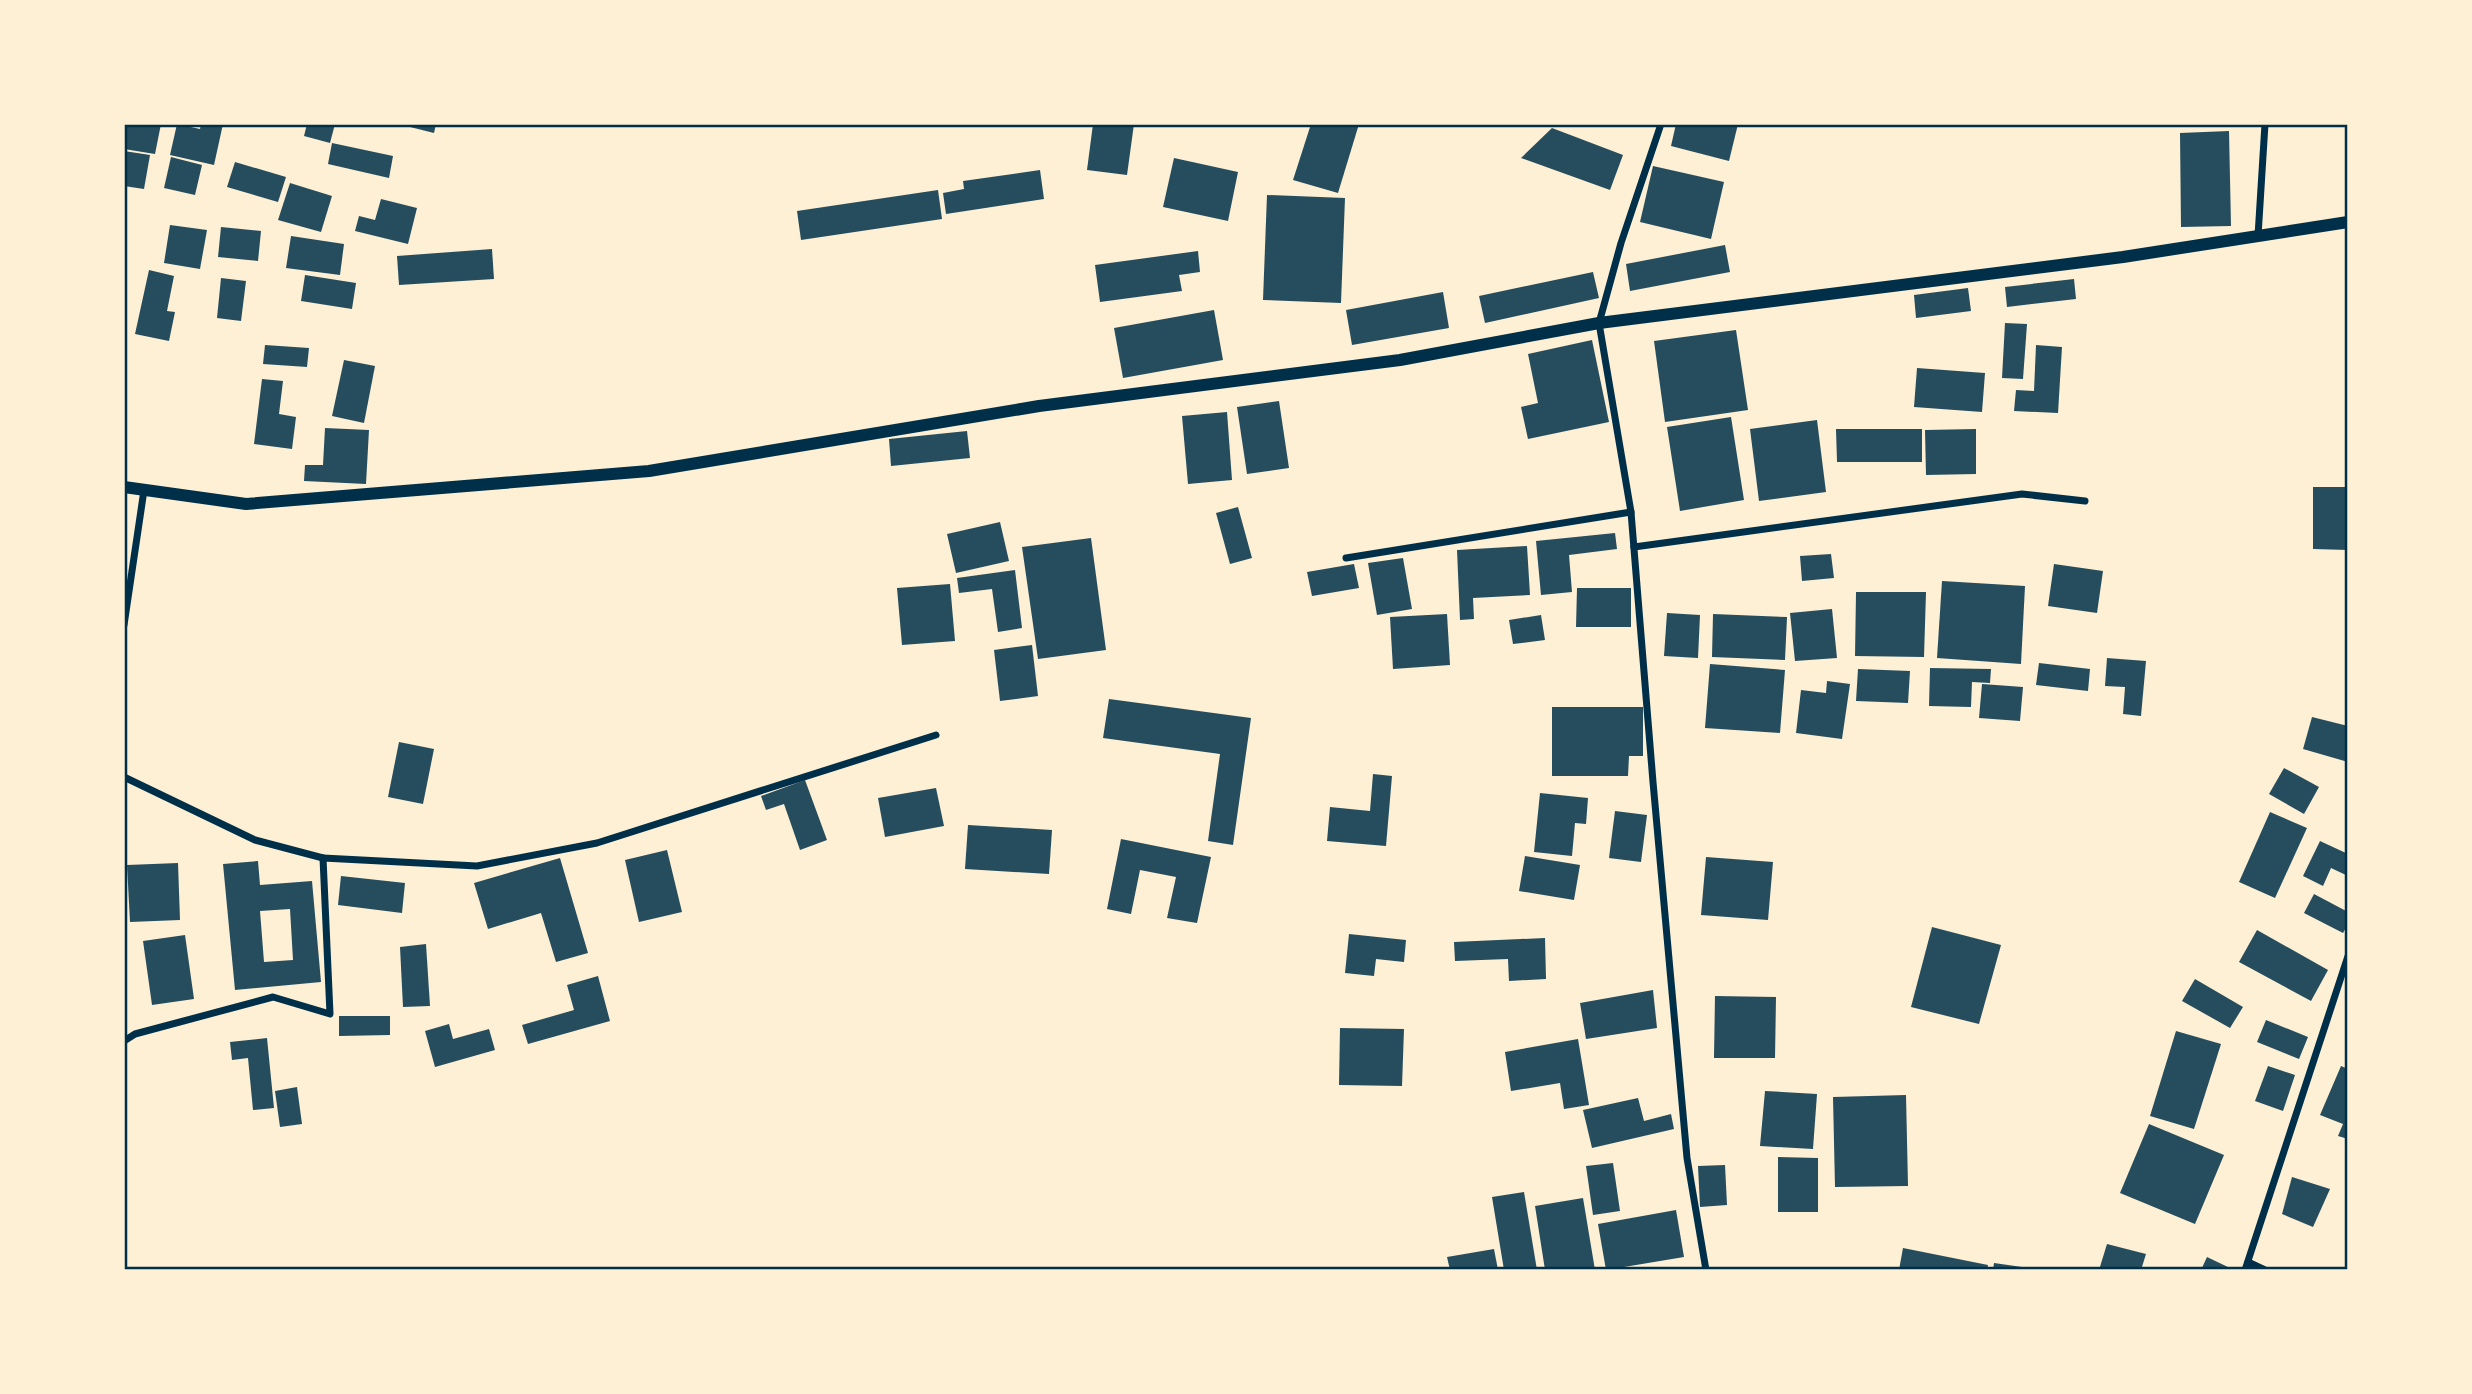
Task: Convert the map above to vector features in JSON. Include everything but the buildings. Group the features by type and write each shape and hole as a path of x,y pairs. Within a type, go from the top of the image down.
{"street":[{"path":"1661,124 1621,243 1599,323 1631,512 1687,1158 1706,1270"},
{"path":"2258,236 2265,124"},
{"path":"124,487 246,504 649,471 1040,406 1400,360 1599,323 2123,257 2348,222"},
{"path":"124,625 144,490"},
{"path":"1634,547 2022,494 2085,500"},
{"path":"1346,558 1631,512"},
{"path":"124,778 255,840 323,858 477,866 597,843 936,735"},
{"path":"124,1041 135,1034 273,997 330,1014 323,858"},
{"path":"2265,1270 2246,1266 2348,956"}]}
